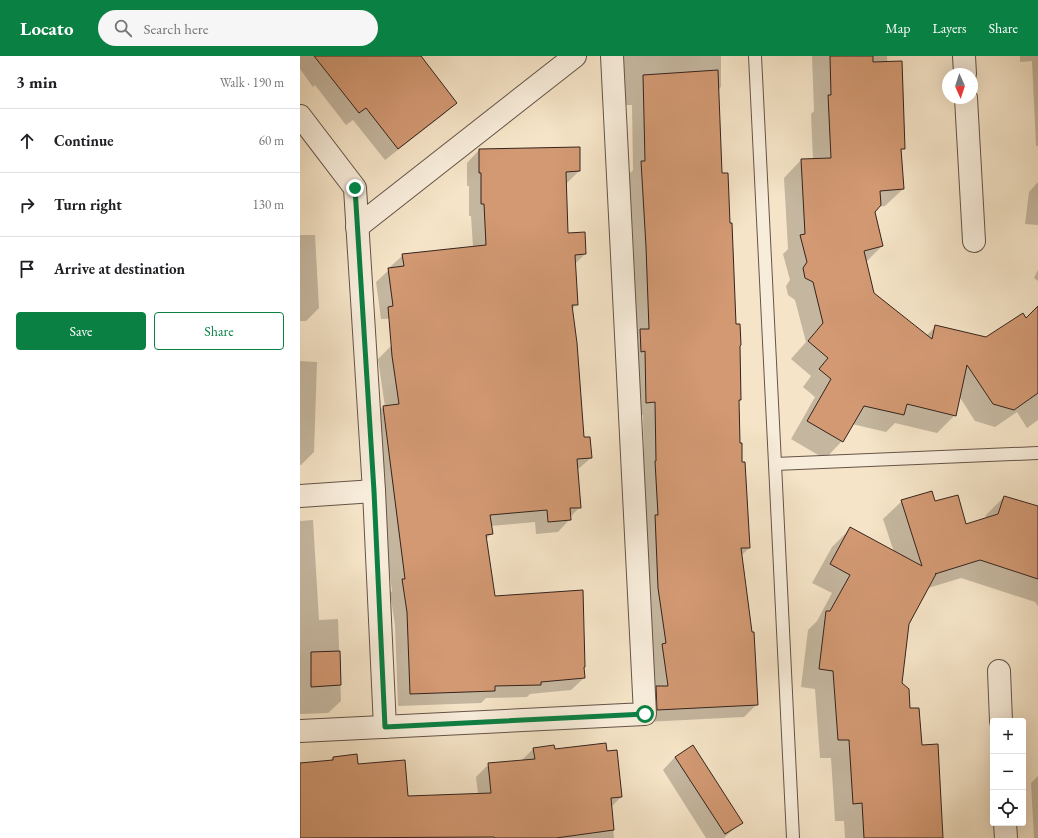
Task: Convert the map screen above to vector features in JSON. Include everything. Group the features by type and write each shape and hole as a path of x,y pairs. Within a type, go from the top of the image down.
{"street":[{"path":"357,227 575,56"},
{"path":"300,731 645,714 612,56"},
{"path":"964,56 965,68"},
{"path":"966,104 974,241"},
{"path":"300,116 355,188 374,491 385,727"},
{"path":"300,496 374,491"},
{"path":"999,671 1001,718"},
{"path":"1005,826 1006,838"}],"lane":[{"path":"755,56 793,838"},
{"path":"775,464 1038,453"}],"building":[{"path":"314,56 421,56 457,103 398,149 366,108 359,113"},
{"path":"830,56 873,56 873,62 902,61 905,149 901,149 904,189 880,191 881,205 875,212 883,246 864,251 874,293 932,339 935,325 986,337 1023,313 1026,318 1038,306 1038,393 1014,410 993,404 967,365 956,416 907,404 904,415 864,406 843,442 807,421 831,379 819,369 828,358 808,341 823,323 813,282 805,278 803,268 807,262 800,235 805,234 801,159 831,158 828,95 831,95"},
{"path":"718,70 722,173 728,173 730,223 732,223 736,324 740,324 740,443 742,443 742,462 745,462 750,548 741,548 752,632 754,632 758,705 657,710 656,686 668,686 662,644 666,643 658,588 655,515 658,515 655,461 655,402 646,403 645,351 641,352 640,329 649,329 641,161 645,161 643,75"},
{"path":"580,147 580,171 566,172 568,233 585,232 586,254 575,255 578,305 572,305 577,343 584,437 590,437 592,458 577,459 581,508 570,508 571,520 548,522 547,510 490,515 493,534 486,535 495,596 583,590 585,678 541,682 541,685 495,686 495,691 410,694 407,612 402,579 405,579 383,406 399,404 392,356 388,307 393,306 388,268 404,266 402,254 486,245 484,204 481,204 479,149"},
{"path":"932,491 935,501 958,495 966,524 998,514 1004,496 1038,506 1038,579 980,560 935,574 909,624 902,683 909,689 910,708 919,708 922,745 938,744 943,838 864,838 862,803 853,804 849,740 838,740 833,671 819,669 826,611 830,611 850,575 830,564 850,527 922,566 901,500"},
{"path":"340,651 341,685 311,687 311,652"},
{"path":"606,743 607,751 617,750 622,797 611,798 614,830 556,838 300,838 300,763 333,760 333,757 357,754 358,764 405,760 408,796 491,793 488,763 535,759 533,748 554,745 555,749"},
{"path":"693,745 743,823 725,834 675,757"}],"route":[{"path":"355,188 374,491 385,727 645,714"}]}
